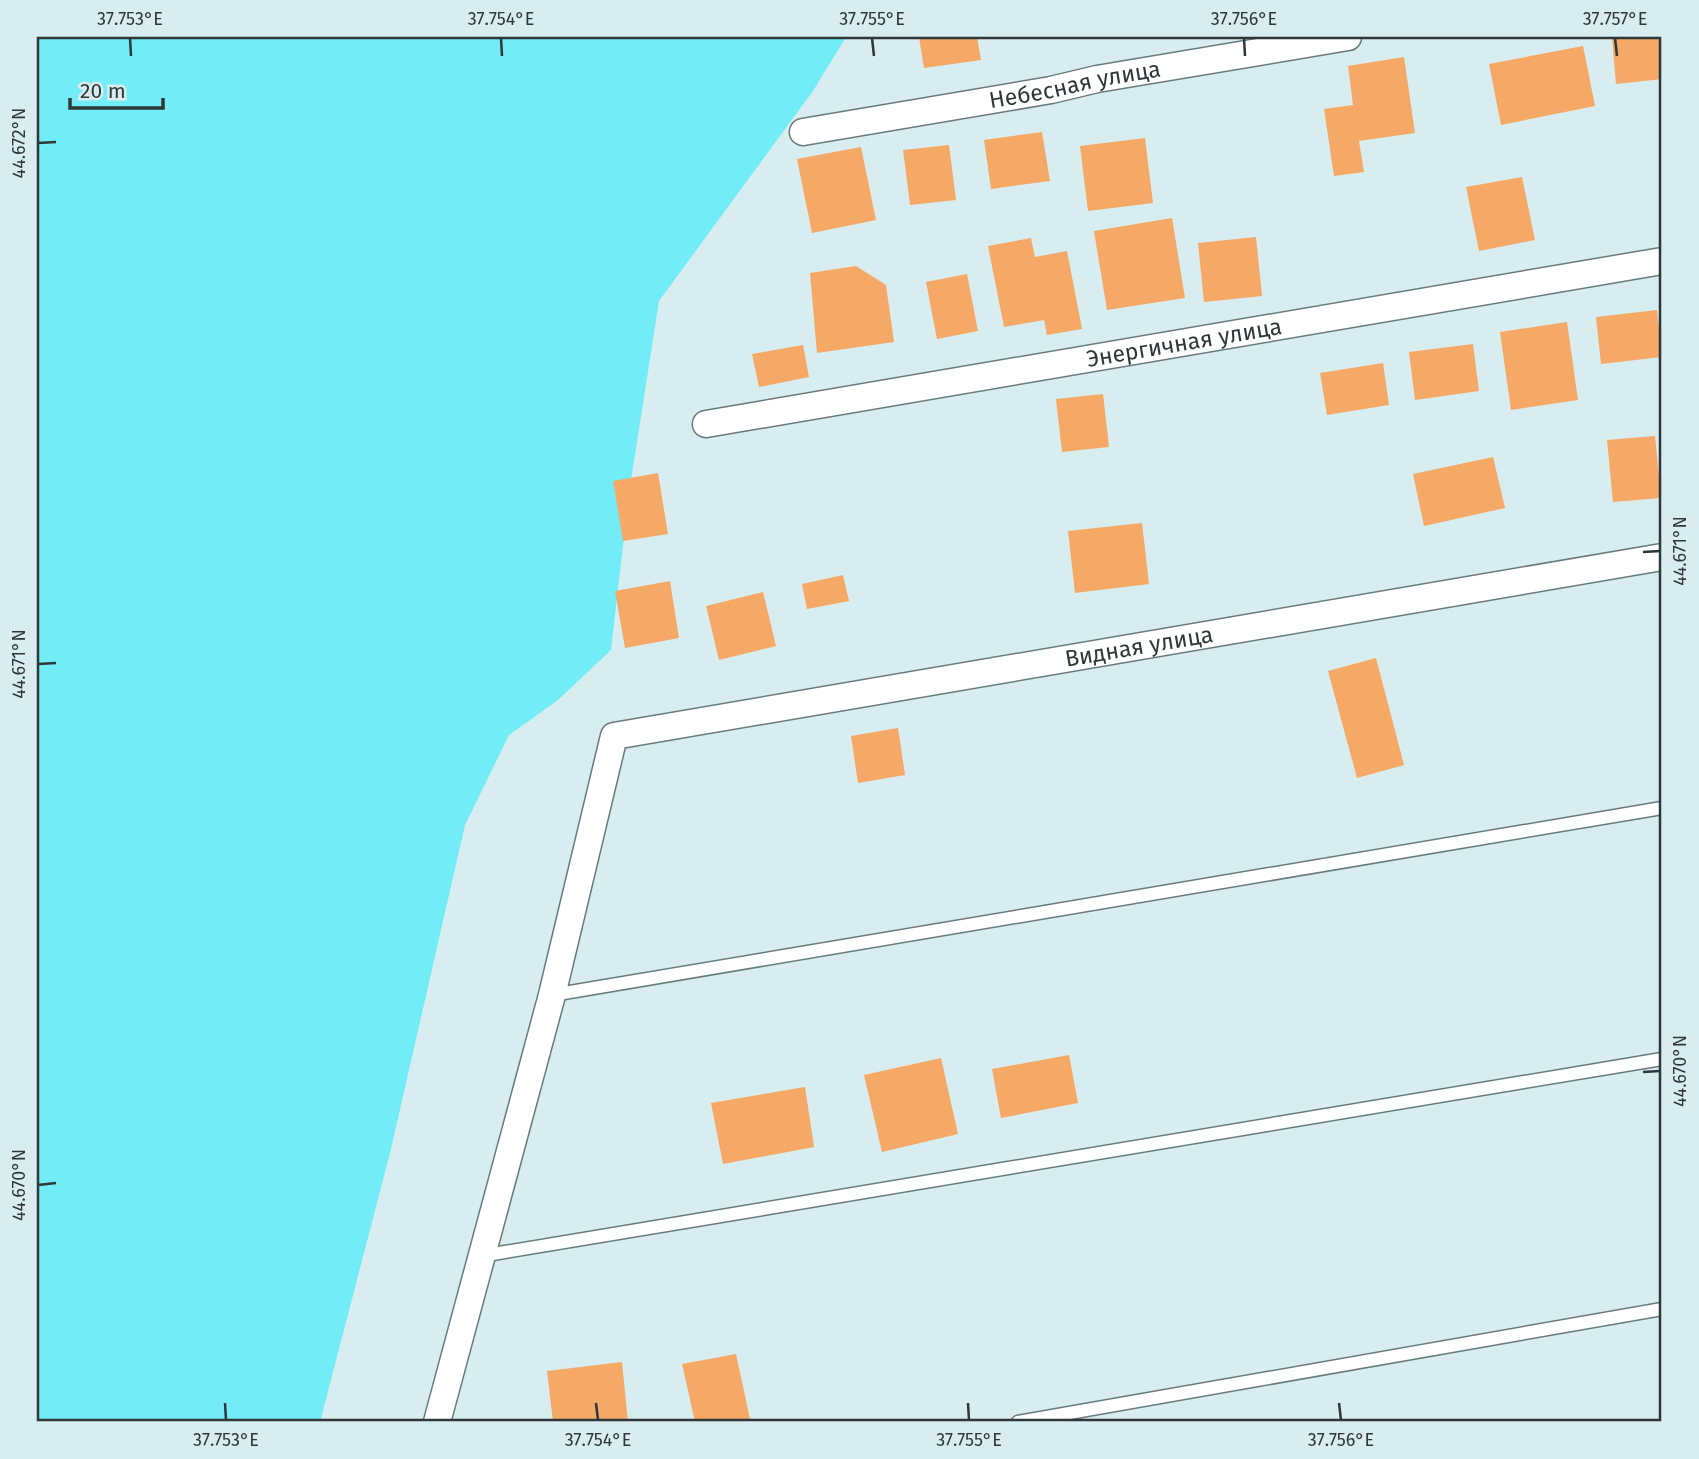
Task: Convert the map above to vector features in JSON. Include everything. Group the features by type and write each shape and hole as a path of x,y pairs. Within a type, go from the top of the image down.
{"street":[{"name":"Небесная улица","path":"803,132 1348,37"},
{"name":"Энергичная улица","path":"706,424 1662,261"},
{"name":"Видная улица","path":"552,995 614,736 1662,557"},
{"path":"437,1422 552,995"}],"lane":[{"path":"552,995 1662,808"},
{"path":"481,1256 1662,1059"},
{"path":"1018,1422 1662,1309"}],"shaded area":[{"path":"37,37 846,37 813,91 659,301 629,493 611,650 558,700 509,735 465,825 390,1153 320,1422 37,1422"}],"building":[{"path":"919,37 977,37 981,60 924,68"},
{"path":"1662,37 1662,79 1616,84 1612,38"},
{"path":"1583,46 1595,106 1501,125 1489,64"},
{"path":"1404,57 1415,133 1359,141 1364,172 1334,176 1324,109 1353,105 1348,66"},
{"path":"1042,132 1050,181 991,189 984,140"},
{"path":"1145,138 1153,203 1088,211 1080,146"},
{"path":"949,145 956,200 910,205 903,150"},
{"path":"861,147 876,220 812,233 797,159"},
{"path":"1522,177 1535,240 1479,251 1466,187"},
{"path":"1172,218 1185,298 1107,310 1094,231"},
{"path":"1256,237 1262,296 1204,302 1198,243"},
{"path":"1031,238 1035,257 1067,251 1082,329 1047,335 1044,320 1004,327 988,246"},
{"path":"856,266 886,285 894,342 817,353 810,273"},
{"path":"967,274 978,331 937,339 926,282"},
{"path":"1657,310 1662,357 1601,364 1596,317"},
{"path":"1567,322 1578,400 1511,410 1500,332"},
{"path":"1473,344 1479,391 1415,400 1409,352"},
{"path":"803,345 809,377 759,387 752,354"},
{"path":"1383,363 1389,405 1327,415 1320,373"},
{"path":"1103,394 1109,447 1062,452 1056,399"},
{"path":"1655,436 1661,498 1613,502 1607,440"},
{"path":"1493,457 1505,508 1424,526 1413,474"},
{"path":"658,473 668,534 623,541 613,481"},
{"path":"1142,523 1149,584 1075,593 1068,531"},
{"path":"843,575 849,601 807,609 802,584"},
{"path":"670,581 679,638 625,648 615,591"},
{"path":"763,592 776,646 719,660 706,606"},
{"path":"1376,658 1404,765 1357,778 1328,671"},
{"path":"898,728 905,775 858,783 851,736"},
{"path":"1069,1055 1078,1103 1001,1118 992,1069"},
{"path":"941,1058 958,1134 882,1152 864,1075"},
{"path":"805,1087 814,1147 723,1164 711,1103"},
{"path":"736,1354 750,1419 738,1422 695,1422 682,1364"},
{"path":"622,1362 628,1422 553,1422 547,1371"}]}
